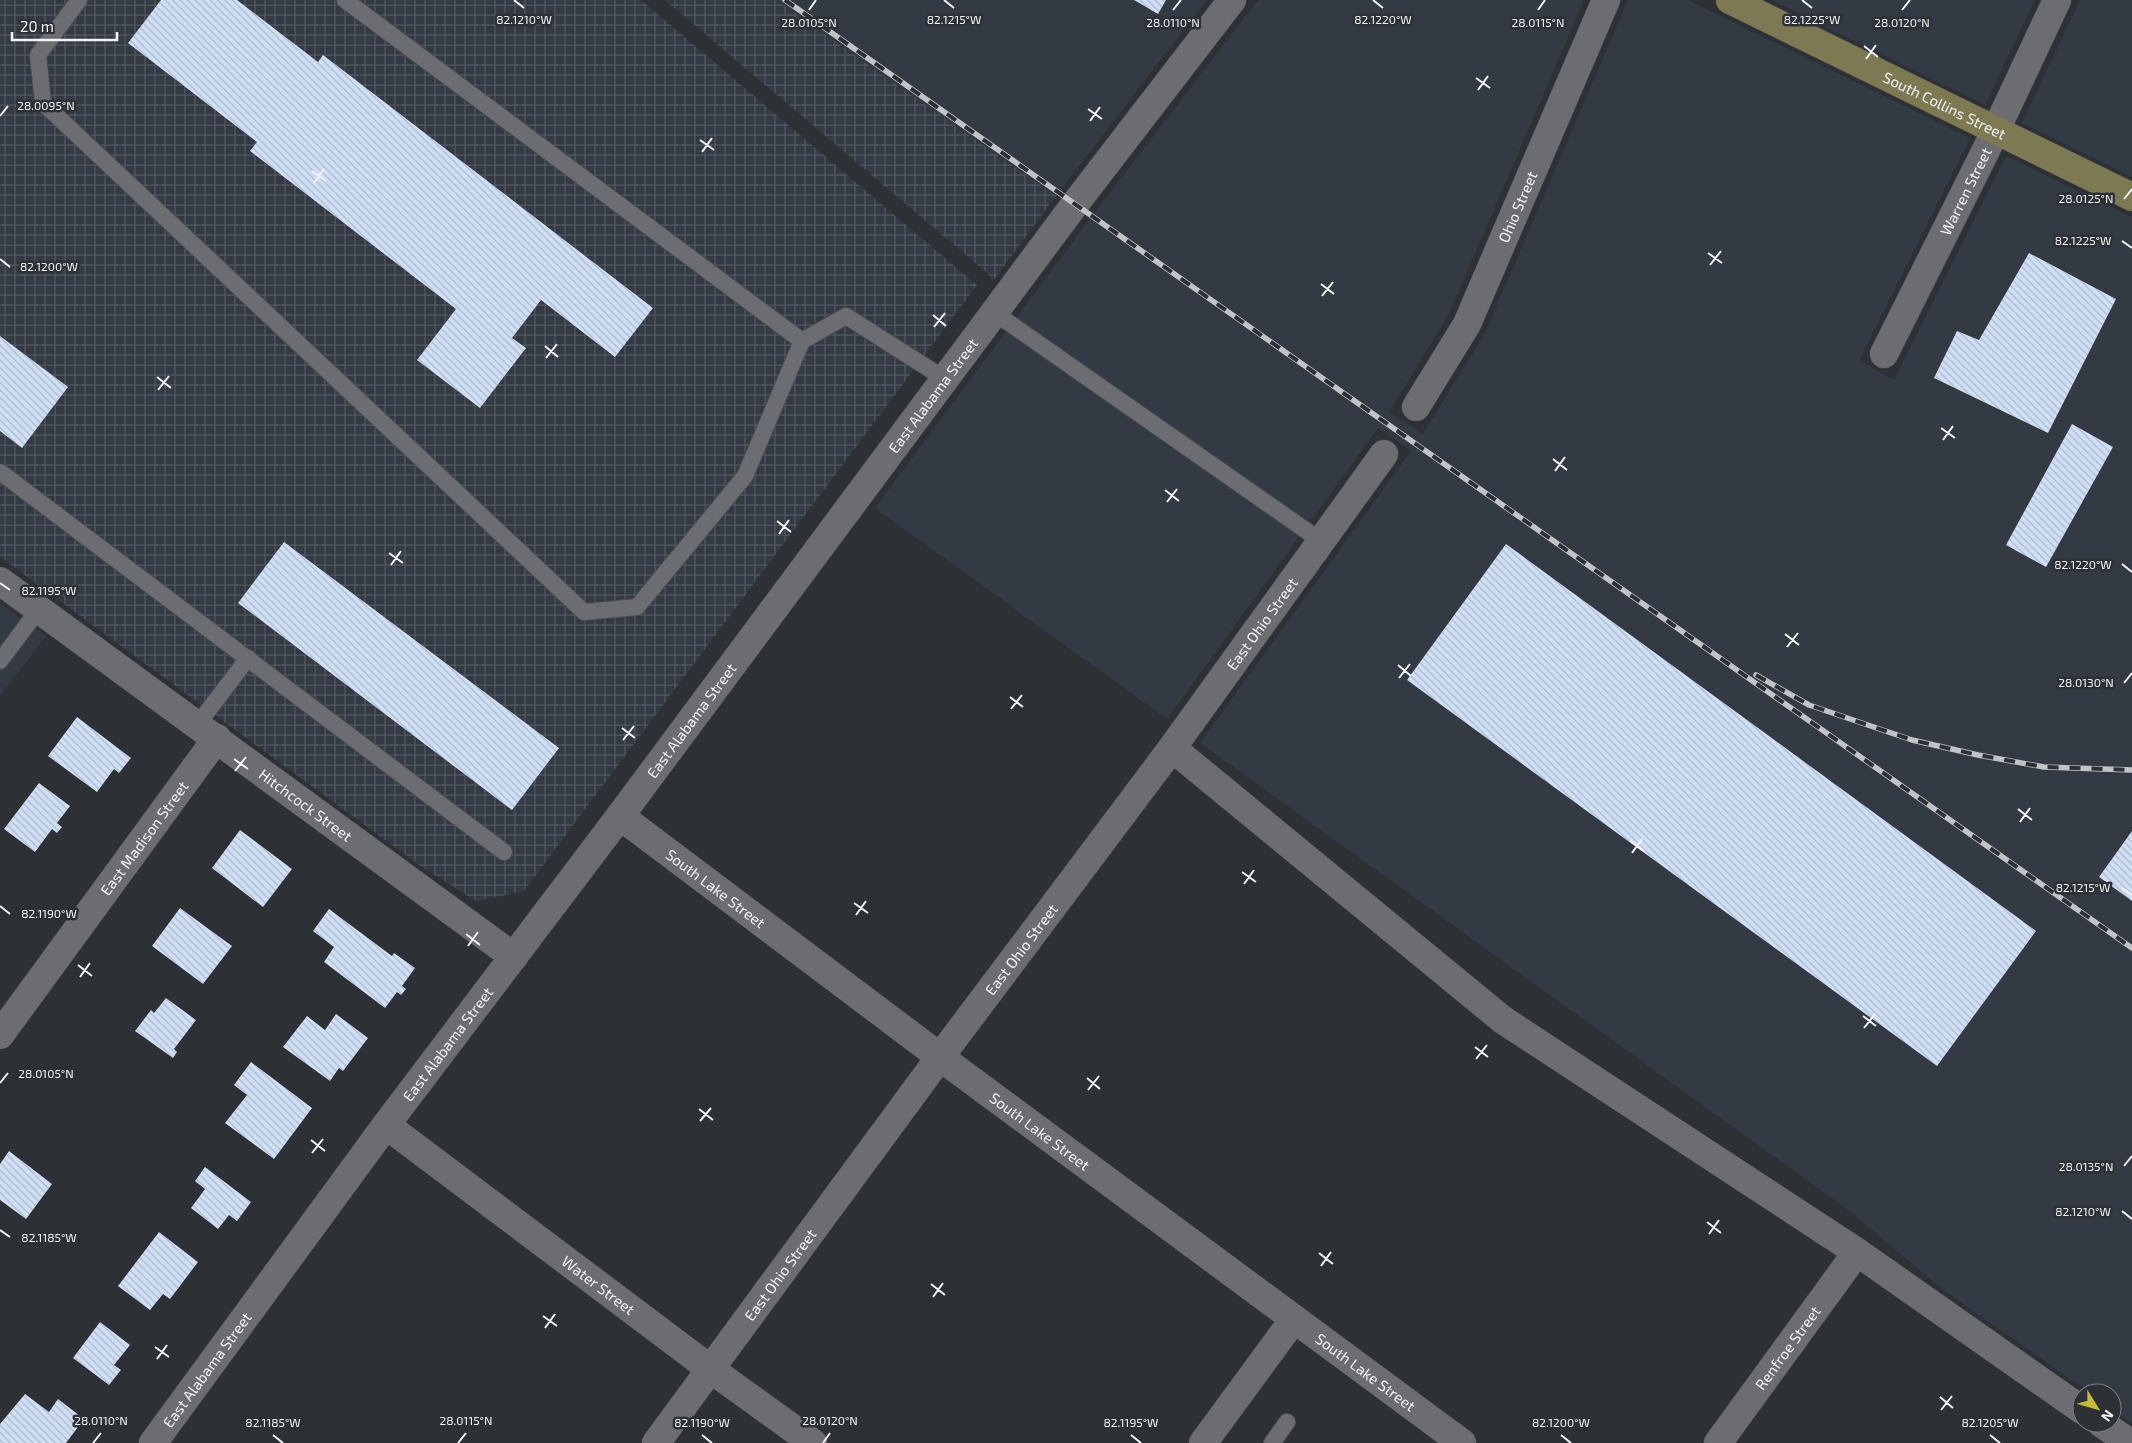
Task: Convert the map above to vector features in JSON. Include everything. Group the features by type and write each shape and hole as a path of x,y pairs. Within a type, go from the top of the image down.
{"main road":[{"name":"South Collins Street","path":"1730,0 2132,197"}],"street":[{"name":"East Alabama Street","path":"153,1443 386,1125 620,816 1075,204 1232,0"},
{"name":"Ohio Street","path":"1416,407 1467,324 1606,0"},
{"name":"Warren Street","path":"1884,354 1996,130 2057,0"},
{"name":"East Ohio Street","path":"656,1443 709,1368 1172,748 1384,454"},
{"name":"Hitchcock Street","path":"0,581 514,957"},
{"name":"East Madison Street","path":"0,1035 207,731"},
{"path":"1172,748 1502,1020 1857,1252 2072,1403"},
{"name":"South Lake Street","path":"620,816 940,1057 1462,1443"},
{"name":"Water Street","path":"386,1125 709,1368 813,1443"},
{"name":"Renfroe Street","path":"1718,1443 1857,1252"},
{"path":"1203,1443 1294,1319"},
{"path":"2116,1433 2130,1443"}],"lane":[{"path":"79,0 38,55 43,103 584,612 637,607 744,476 802,341 846,316 945,379"},
{"path":"345,0 802,341"},
{"path":"995,313 1321,540"},
{"path":"0,472 504,852"},
{"path":"0,661 39,609"},
{"path":"207,731 248,658"},
{"path":"1272,1443 1287,1422"}],"shaded area":[{"path":"0,0 641,0 977,285 524,891 476,901 423,868 0,557"},
{"path":"665,0 776,0 1056,196 993,281 987,273"},
{"path":"776,0 1207,0 1056,196"},
{"path":"1258,0 1584,0 1449,314 1389,412 1423,434 1485,333 1628,0 1688,0 1970,138 1859,360 1894,380 2006,156 2132,217 2132,1423 2122,1416 2122,1383 2076,1383 1943,1290 1848,1210 1200,743 1411,451 1378,428 1167,719 875,508 1092,216"},
{"path":"1771,0 2035,0 1985,105"},
{"path":"2080,0 2132,0 2132,177 2022,123"},
{"path":"0,603 46,636 0,696"}],"building":[{"path":"161,0 237,0 318,62 323,55 653,308 615,357 541,300 512,338 526,348 480,408 417,360 456,309 250,151 257,142 128,43"},
{"path":"1134,0 1166,0 1158,14"},
{"path":"2029,253 2116,299 2048,433 1934,378 1957,331 1979,340"},
{"path":"0,336 68,387 22,448 0,431"},
{"path":"2072,424 2113,447 2046,567 2006,545"},
{"path":"284,542 559,748 512,810 238,603"},
{"path":"1506,544 2036,931 1937,1066 1407,680"},
{"path":"77,717 131,758 119,773 114,769 97,792 48,756"},
{"path":"39,783 70,806 57,823 62,827 57,833 52,829 35,852 4,829"},
{"path":"240,830 292,869 263,907 212,868"},
{"path":"2132,831 2132,901 2099,877"},
{"path":"180,908 232,946 203,984 152,946"},
{"path":"329,909 392,956 394,953 415,968 402,986 406,989 401,995 397,992 385,1008 324,962 334,947 313,931"},
{"path":"166,998 196,1020 174,1049 177,1052 173,1058 135,1031 151,1010 154,1013"},
{"path":"336,1014 368,1038 343,1071 339,1068 330,1081 283,1047 307,1016 325,1030"},
{"path":"251,1062 312,1108 274,1159 225,1123 247,1095 234,1085"},
{"path":"9,1151 52,1184 26,1219 0,1200 0,1164"},
{"path":"205,1167 251,1202 237,1221 229,1215 218,1229 191,1208 205,1189 195,1181"},
{"path":"159,1232 198,1262 170,1299 163,1294 150,1310 118,1286"},
{"path":"100,1322 130,1345 114,1365 121,1370 109,1385 73,1358"},
{"path":"25,1394 49,1412 58,1399 84,1419 66,1443 0,1443 0,1424"}],"railway":[{"path":"785,0 2132,948"},
{"path":"1756,675 1809,705 1912,740 2044,767 2132,770"}]}
